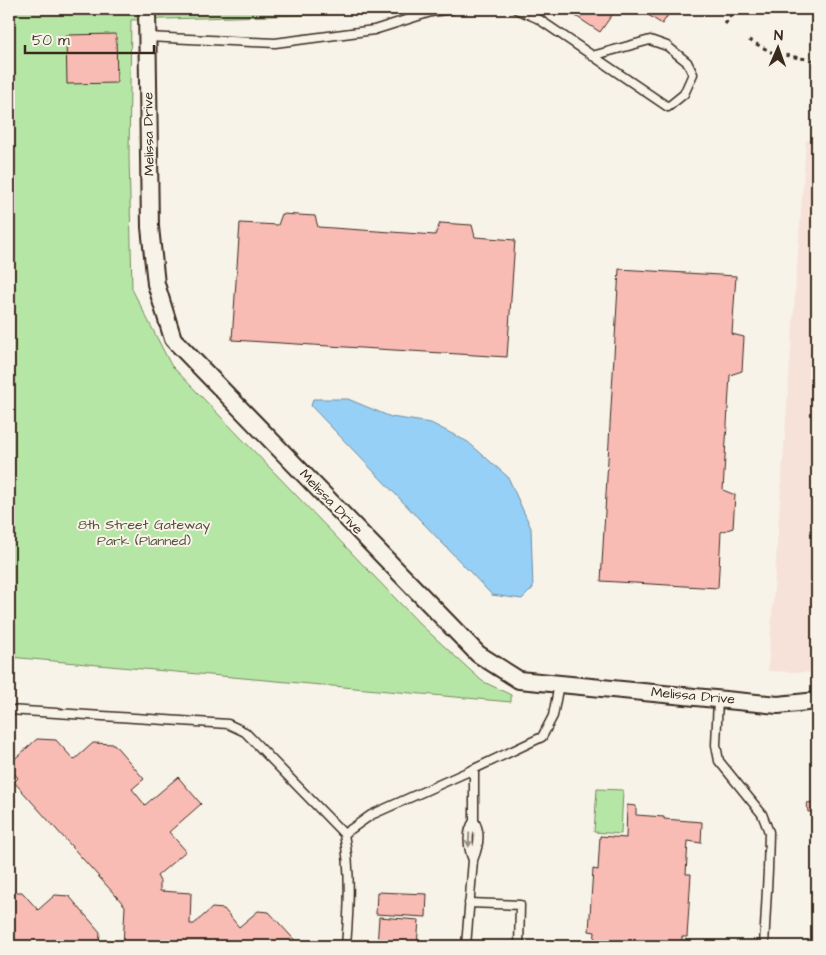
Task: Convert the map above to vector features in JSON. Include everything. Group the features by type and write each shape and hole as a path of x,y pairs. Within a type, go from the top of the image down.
{"street":[{"name":"Melissa Drive","path":"147,9 150,227 156,284 173,339 478,654 519,680 778,705 817,701"}],"lane":[{"path":"148,37 276,43 374,30 431,12 452,9"},
{"path":"516,9 537,18 592,56 668,107 684,94 693,74 687,62 667,46 650,40 592,56"},
{"path":"344,834 371,815 542,737 553,716 559,684"},
{"path":"718,699 716,745 719,761 762,814 769,832 764,946"},
{"path":"9,710 228,724 245,732 344,834 349,857 346,946"},
{"path":"466,946 473,860 469,849 470,827 474,821 474,769"},
{"path":"470,902 520,905 519,946"}],"path":[{"path":"725,24 736,9"},
{"path":"749,40 773,53 817,61"}],"shaded area":[{"path":"806,140 817,140 817,673 768,671"}],"green space":[{"name":"8th Street Gateway Park (Planned)","path":"9,9 358,9 337,14 131,20 129,155 132,289 171,365 420,624 482,681 511,695 511,702 9,657"},
{"path":"597,789 623,790 621,834 594,832"}],"water":[{"path":"313,399 348,399 391,417 431,423 468,442 508,477 531,528 533,588 522,599 492,595 311,406"}],"building":[{"path":"565,9 616,9 600,32"},
{"path":"639,9 672,9 662,24"},
{"path":"116,34 117,83 67,84 66,35"},
{"path":"282,214 315,216 318,227 435,235 440,223 472,225 475,237 515,240 507,357 232,340 240,223 278,225"},
{"path":"619,269 736,276 732,334 744,337 742,371 730,375 723,490 735,495 733,528 721,532 718,588 601,581"},
{"path":"37,739 56,740 74,760 93,743 114,744 144,779 132,789 145,805 178,777 201,804 169,832 186,851 157,876 160,881 160,891 191,893 190,924 194,924 212,908 224,909 239,927 258,911 269,912 300,946 123,946 125,906 14,782 18,778 9,767 9,764"},
{"path":"813,776 817,776 817,822 816,811 808,812 807,803 815,802"},
{"path":"627,805 636,806 636,815 702,822 701,843 688,841 686,874 691,874 687,937 682,937 682,946 594,946 595,932 589,931 593,869 598,870 600,836 626,838"},
{"path":"9,892 22,892 38,910 55,895 69,896 100,932 99,945 9,946"},
{"path":"377,892 427,894 426,917 376,914"},
{"path":"379,917 419,920 417,946 377,946"}]}
